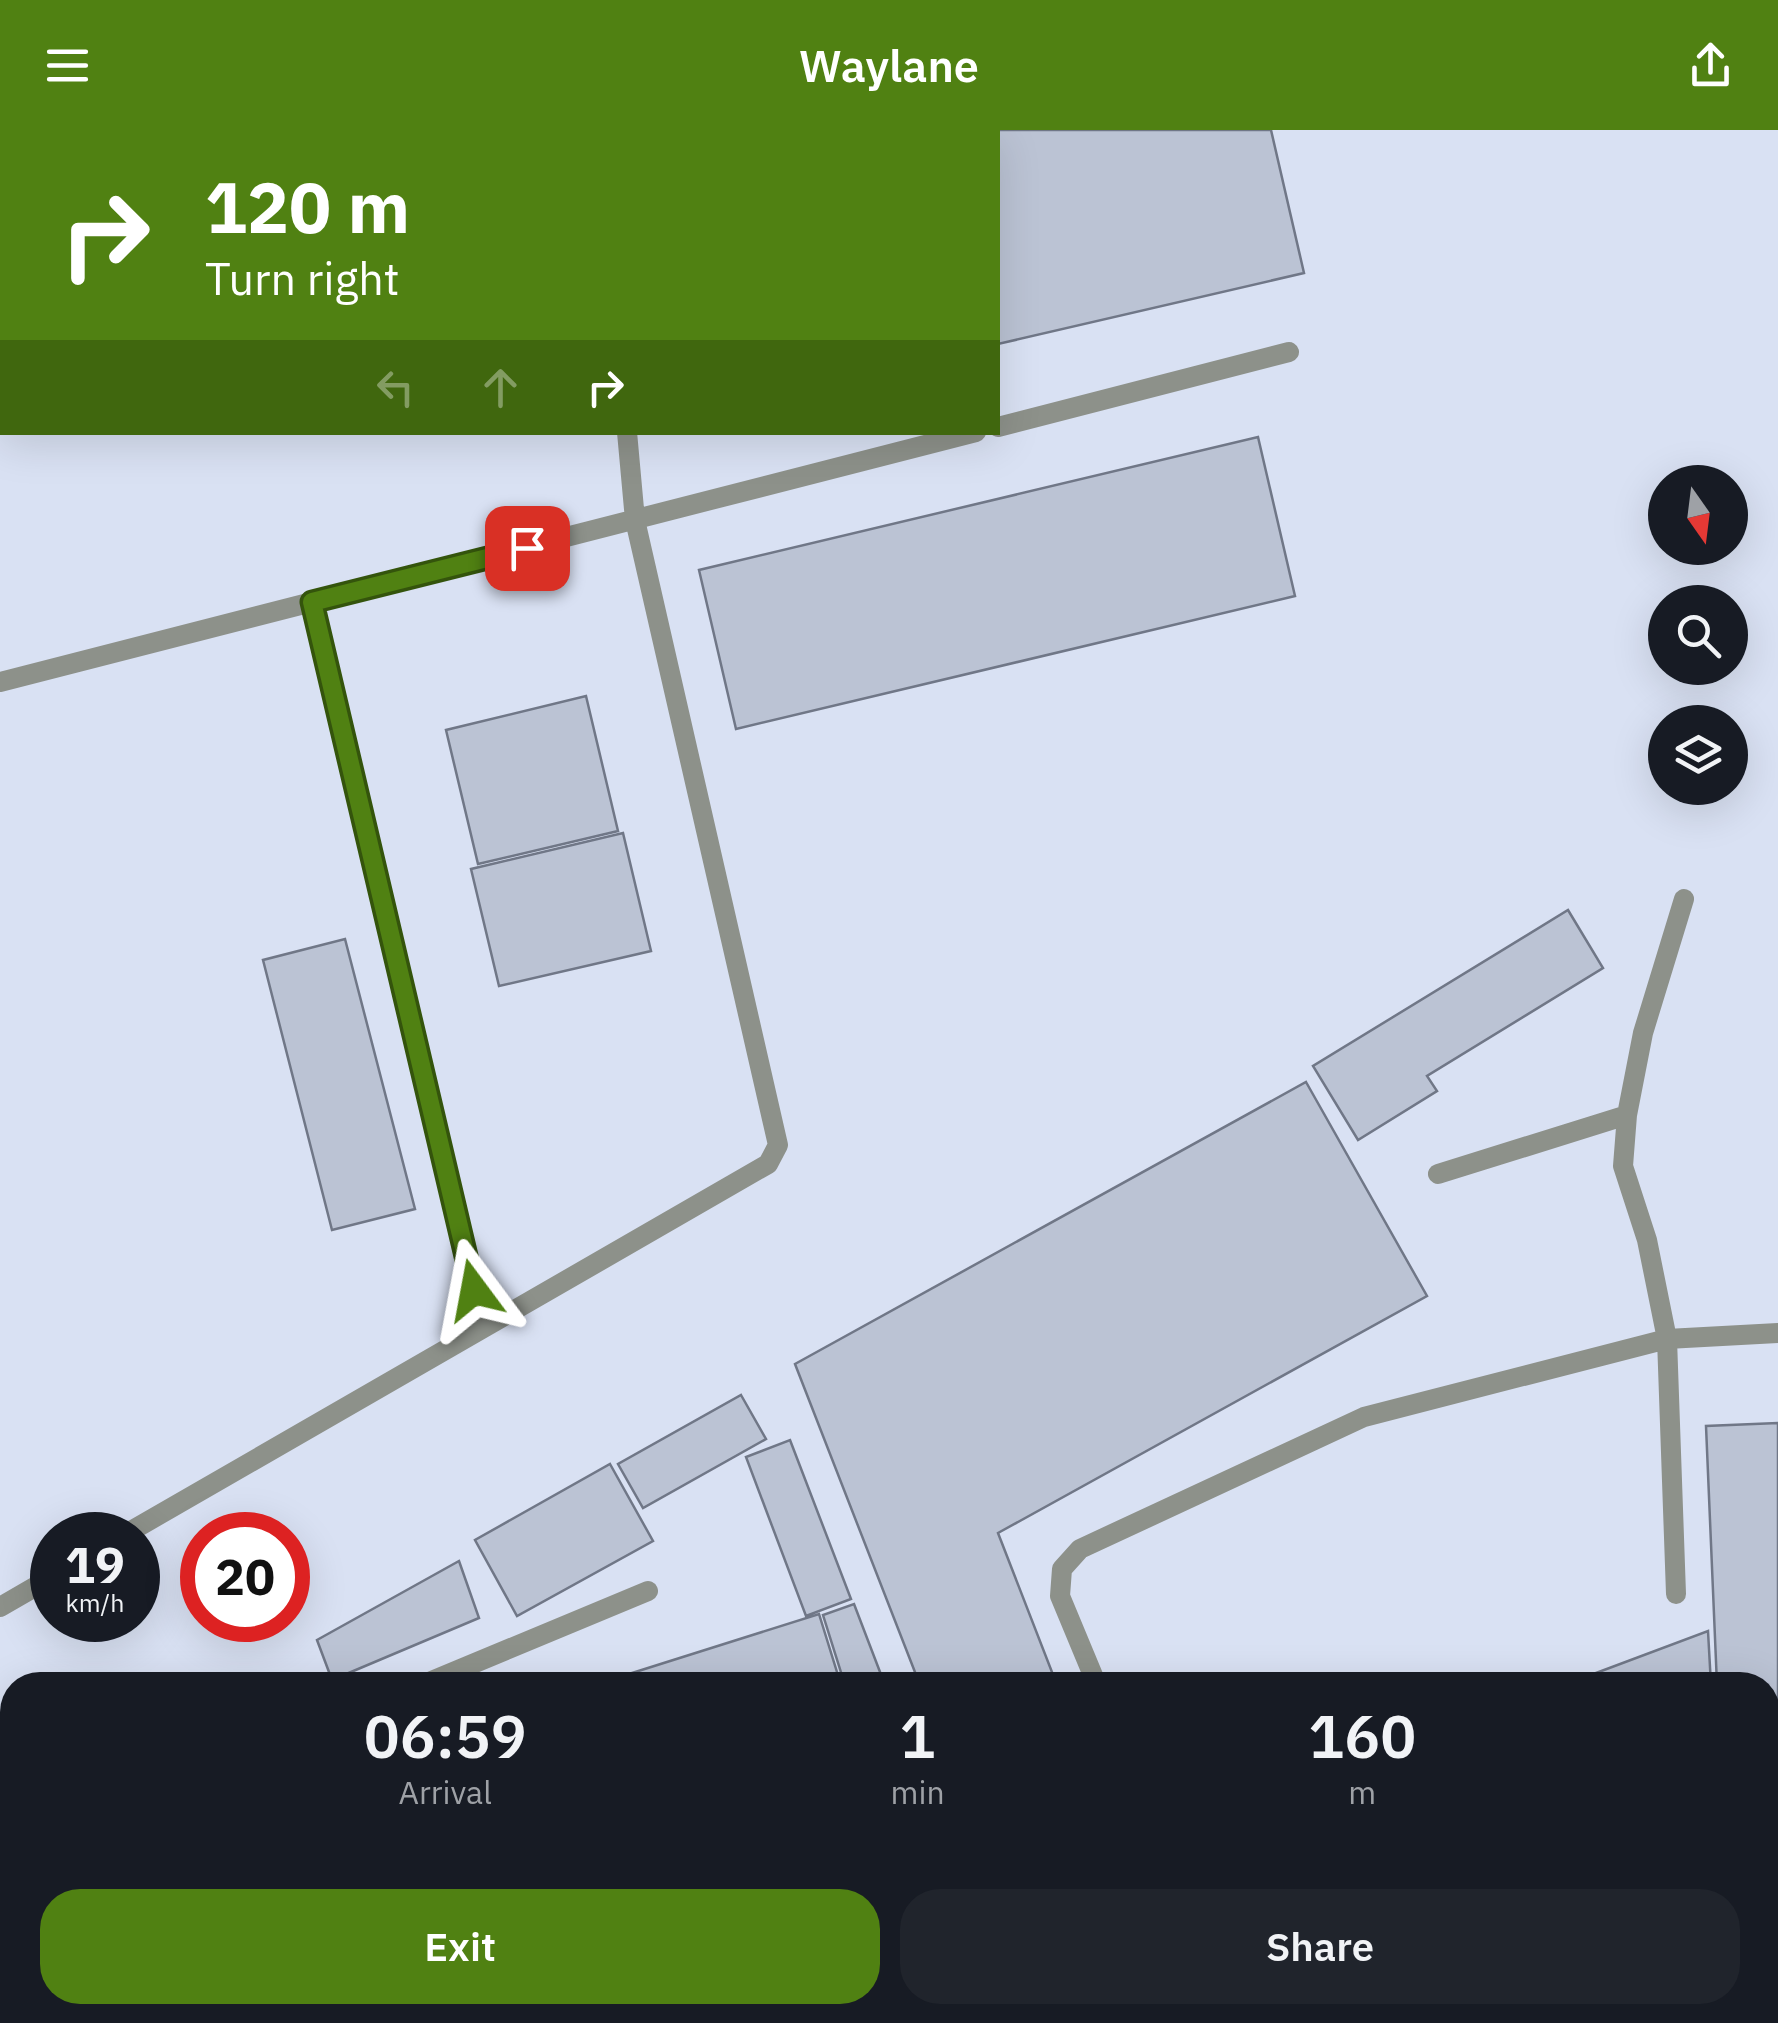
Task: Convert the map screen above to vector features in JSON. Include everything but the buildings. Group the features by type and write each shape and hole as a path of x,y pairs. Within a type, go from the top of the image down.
{"lane":[{"path":"1000,426 1289,352"},
{"path":"160,1514 768,1164 778,1145 635,520 627,435"},
{"path":"0,682 964,435"},
{"path":"312,602 483,1328"},
{"path":"1676,1594 1667,1339 1647,1240 1622,1166 1627,1115 1643,1033 1684,899"},
{"path":"1438,1174 1627,1115"},
{"path":"1092,1672 1060,1596 1062,1569 1080,1549 1364,1417 1667,1339 1778,1333"},
{"path":"0,1607 30,1590"},
{"path":"453,1672 648,1591"}],"route":[{"path":"474,1290 312,602 527,548"}]}
